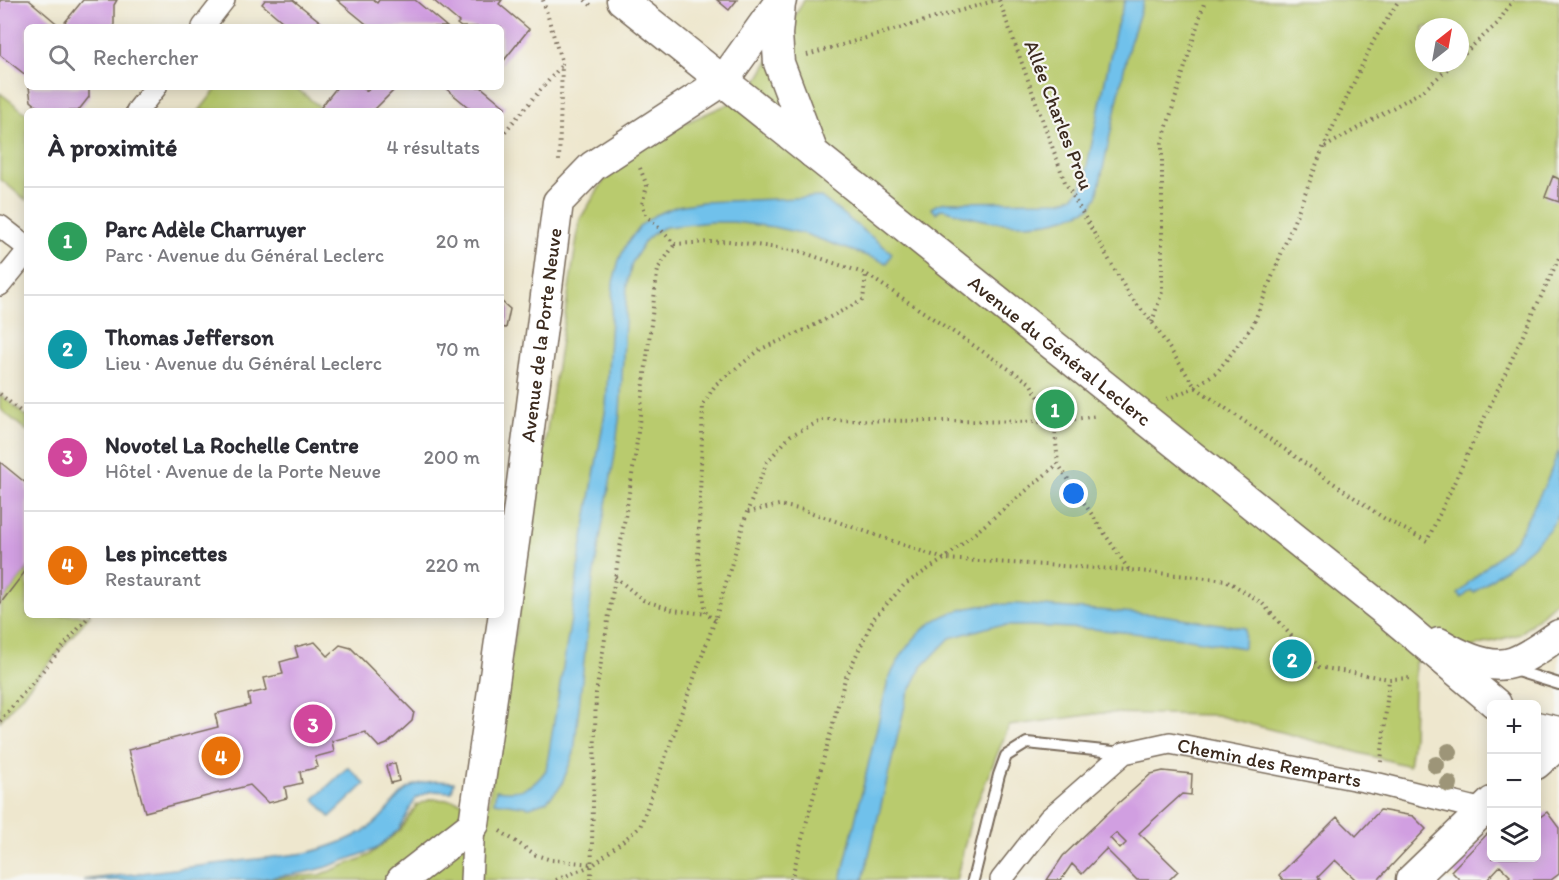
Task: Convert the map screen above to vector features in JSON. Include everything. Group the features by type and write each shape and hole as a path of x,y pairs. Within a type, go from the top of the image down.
{"main road":[{"name":"Avenue du Général Leclerc","path":"622,0 1389,614 1490,700"},
{"name":"Avenue de la Porte Neuve","path":"504,613 558,202 593,166 723,81 781,2"},
{"path":"781,2 777,34 779,63 814,153"},
{"path":"1389,614 1449,649 1473,659 1495,664 1514,662 1559,635"},
{"name":"Avenue de la Porte Neuve","path":"474,824 503,618"},
{"path":"1541,728 1559,732"},
{"path":"1541,760 1559,744"},
{"path":"1411,880 1487,806"},
{"path":"402,880 474,824"}],"street":[{"path":"205,24 224,0"},
{"path":"139,108 154,90"},
{"path":"0,226 24,245"},
{"path":"0,285 24,256"},
{"name":"Chemin des Remparts","path":"1001,880 1048,819 1124,753 1170,742 1487,806"},
{"path":"471,880 474,824"}],"lane":[{"path":"1495,664 1559,684"},
{"path":"973,880 999,775 1006,756 1027,743 1124,753"}],"path":[{"name":"Avenue de la Porte Neuve","path":"543,0 562,64 558,202"},
{"path":"779,63 998,0"},
{"name":"Allée Charles Prou","path":"998,0 1065,182 1129,295 1152,322 1195,387"},
{"path":"1152,322 1162,292 1162,143 1205,0"},
{"path":"1399,0 1373,42 1323,148 1253,325 1218,371 1195,387 1385,519 1426,541 1559,258"},
{"path":"1469,49 1497,24 1513,0"},
{"path":"504,132 562,64"},
{"path":"1323,148 1424,90 1444,72"},
{"path":"616,150 626,163 638,161 647,186 642,204 648,218 675,244 728,241 799,251 866,274 1030,383 1054,422 1058,464 1129,570"},
{"path":"591,880 596,693 635,457 657,274 659,267 675,244"},
{"path":"706,614 698,557 703,404 716,384 761,349 807,329 863,300 866,274"},
{"path":"0,394 24,414"},
{"path":"556,880 592,865 640,827 715,620 747,512 767,462 791,435 823,420 1054,422"},
{"path":"791,880 845,678 874,618 905,584 944,559 1058,464"},
{"path":"747,512 779,505 804,510 944,559 1129,570 1226,580 1262,603 1319,667 1389,679 1412,678"},
{"path":"615,577 642,600 673,609 706,614 715,620"},
{"path":"0,721 87,618"},
{"path":"1379,784 1389,679"},
{"path":"474,824 498,830 536,855 551,860 592,865"}],"green space":[{"path":"804,0 1559,0 1559,599 1520,634 1415,662 1413,737 1409,766 1216,715 1102,713 1009,726 972,815 956,880 236,880 320,875 368,856 400,830 417,805 431,799 488,807 580,219 606,177 646,140 749,95"},
{"path":"216,90 299,90 321,108 201,108"},
{"path":"0,93 24,112 24,198 0,179"},
{"path":"0,394 24,414 24,429 0,409"},
{"path":"24,573 24,618 87,618 0,721 0,604"}],"water":[{"path":"1125,0 1144,0 1129,46 1097,197 1091,207 1056,220 1020,224 983,220 941,209 936,213 931,208 946,202 1060,201 1077,193 1085,176 1116,28"},
{"path":"821,197 892,253 887,263 805,234 773,227 733,222 710,222 666,227 656,231 645,241 632,263 627,285 620,413 593,578 574,753 561,786 547,801 530,807 494,802 496,790 525,789 536,782 546,770 606,407 613,282 626,245 640,226 655,215 677,206 702,202"},
{"path":"1559,450 1559,515 1552,526 1520,557 1474,593 1471,590 1462,598 1458,594 1467,584 1516,540 1546,483"},
{"path":"1017,604 1162,615 1245,628 1244,648 1183,638 1092,629 1030,626 993,626 950,638 921,668 907,697 863,880 841,880 888,681 899,660 923,629 938,619 973,607"},
{"path":"348,767 365,784 330,817 314,799"},
{"path":"437,781 454,782 452,792 431,791 416,798 399,829 376,849 324,868 253,880 84,880 306,853 322,849 345,841 377,822 397,798 412,786"}],"building":[{"path":"0,0 29,0 57,24 24,24 24,74 0,55"},
{"path":"83,0 117,0 114,5 114,24 63,24"},
{"path":"265,0 293,0 323,24 285,24 262,4"},
{"path":"337,0 373,0 377,3 379,0 415,0 443,24 366,24"},
{"path":"433,0 502,0 499,4 529,29 504,60 504,24 457,24 459,22"},
{"path":"717,0 737,0 729,10"},
{"path":"29,90 89,90 89,97 80,108 39,108 31,101"},
{"path":"335,90 393,91 376,108 320,108"},
{"path":"448,90 485,90 505,107 504,108 469,108"},
{"path":"1553,176 1559,179 1559,202 1545,197"},
{"path":"504,304 510,309 506,328 504,328"},
{"path":"0,462 24,482 24,573 0,604"},
{"path":"315,642 328,656 340,645 351,648 414,712 412,721 387,744 379,747 365,732 332,741 334,752 315,757 318,767 300,772 302,783 285,787 287,798 268,803 250,785 145,812 128,750 218,727 215,714 250,705 248,694 267,690 264,678 283,674 280,662 298,657 295,647"},
{"path":"395,763 399,781 391,783 386,766"},
{"path":"1163,771 1192,774 1191,795 1182,794 1139,833 1178,871 1169,880 1137,880 1106,849 1082,874 1072,864 1061,880 1047,880 1063,856 1151,774","holes":["1116,833 1126,843 1120,849 1110,838"]},
{"path":"1380,810 1413,816 1426,829 1378,880 1356,880 1335,860 1318,877 1320,880 1283,880 1279,875 1337,817 1356,836"},
{"path":"1547,812 1559,828 1559,874 1551,880 1506,880 1510,876 1500,866 1487,880 1460,880 1451,871 1487,834 1487,862 1541,862 1541,816"}],"place":[{"name":"Parc Adèle Charruyer","path":"1055,409"},
{"name":"Thomas Jefferson","path":"1292,659"},
{"name":"Novotel La Rochelle Centre","path":"313,724"},
{"name":"Les pincettes","path":"221,756"}]}
